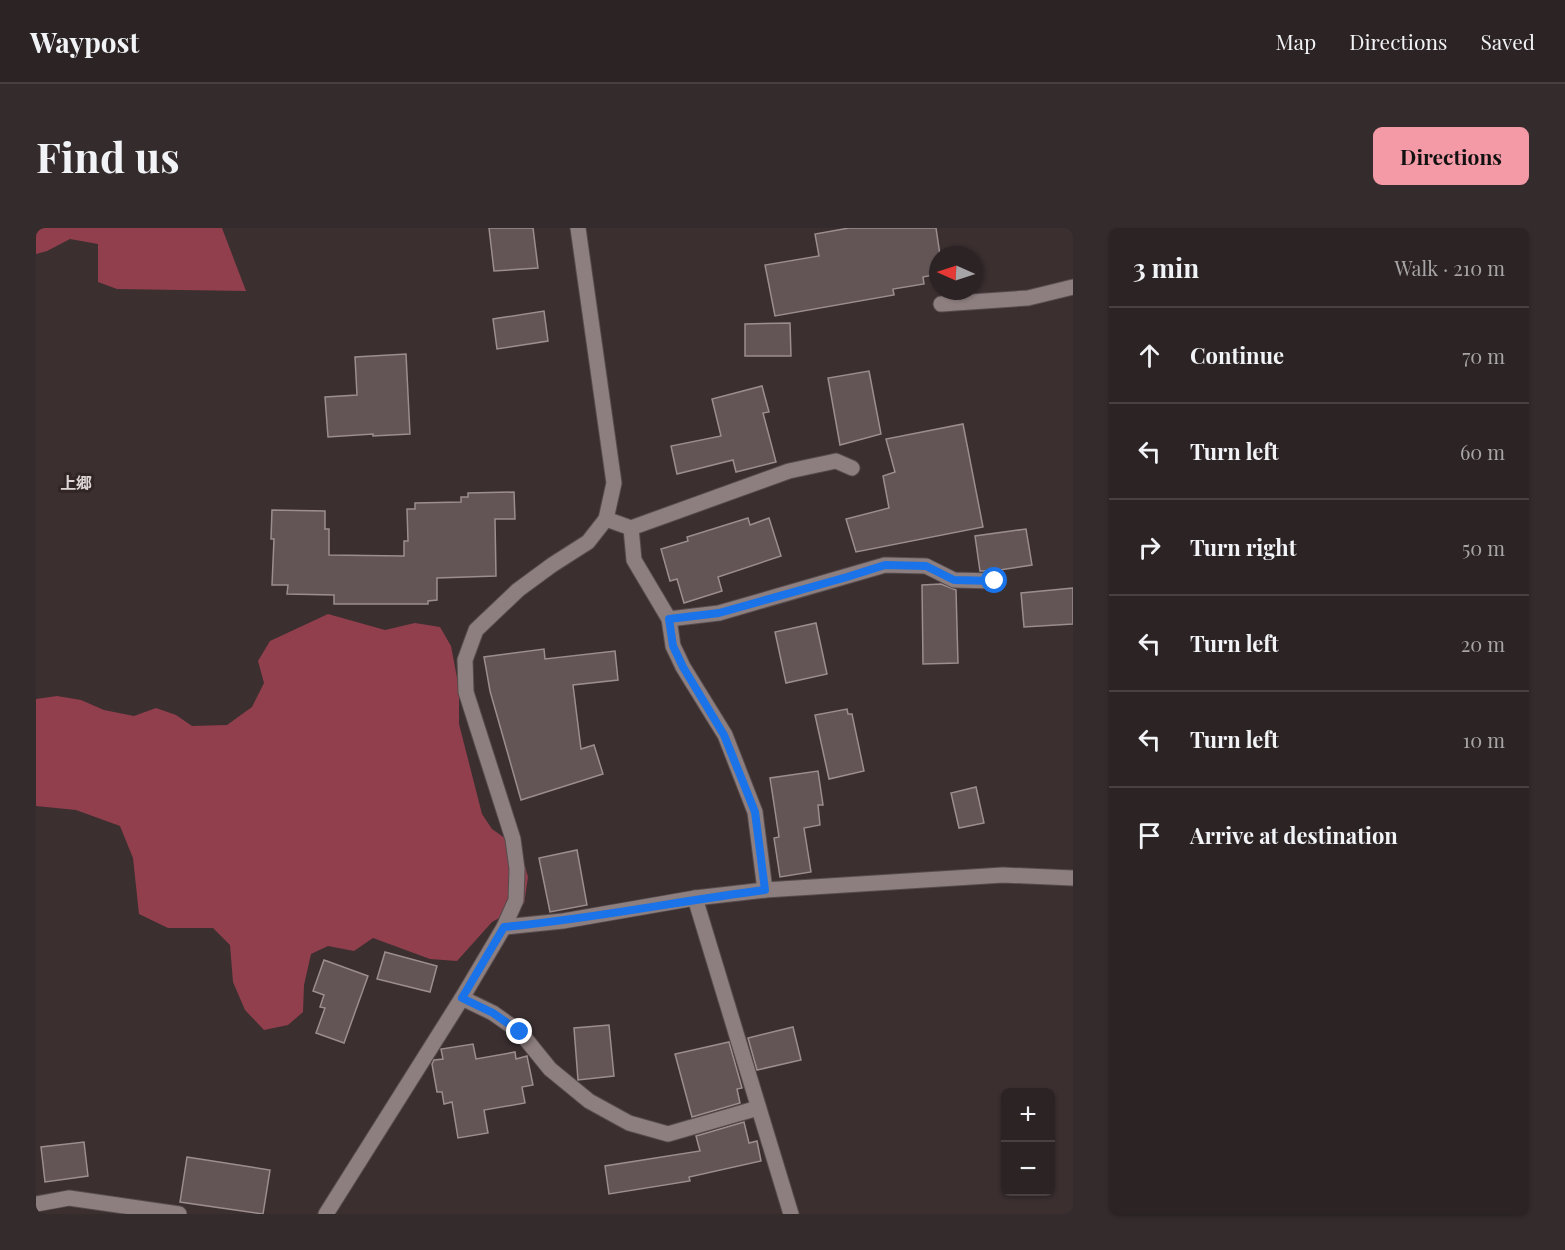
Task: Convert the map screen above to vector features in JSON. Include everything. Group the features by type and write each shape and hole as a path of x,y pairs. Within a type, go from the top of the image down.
{"street":[{"path":"326,1214 462,998 504,927 516,900 517,869 513,839 466,692 465,660 476,630 518,591 552,565 588,542 606,519 614,483 578,228"},
{"path":"940,304 1028,298 1073,287"},
{"path":"606,519 631,528 789,471 836,461 852,468"},
{"path":"631,528 634,560 669,619 673,646 724,735 755,812 765,890"},
{"path":"669,619 719,613 885,565 926,566 954,580 995,581"},
{"path":"504,927 562,921 695,898 765,890 1003,875 1073,878"},
{"path":"695,898 791,1214"},
{"path":"462,998 493,1013 520,1032 550,1069 589,1101 629,1123 668,1134 758,1108"},
{"path":"36,1204 69,1198 179,1214"}],"shaded area":[{"path":"36,228 222,228 246,291 117,289 98,282 98,244 70,239 36,254"},
{"path":"328,614 385,630 415,623 440,627 451,646 459,688 459,724 482,814 492,829 520,849 528,877 524,904 492,922 457,961 430,959 373,938 354,951 328,946 311,954 304,985 303,1012 288,1025 264,1030 245,1010 233,982 230,945 213,928 168,928 139,914 133,858 120,826 76,810 36,806 36,699 57,696 81,700 104,710 134,716 156,708 176,715 192,726 227,725 252,707 264,683 258,661 270,641"}],"building":[{"path":"489,228 533,228 538,268 494,271"},
{"path":"849,228 936,228 939,246 929,246 929,276 923,277 924,284 893,289 894,295 775,316 765,265 819,256 815,234"},
{"path":"544,311 548,341 497,349 493,319"},
{"path":"790,323 791,356 745,356 745,324"},
{"path":"406,354 410,434 328,437 325,397 357,395 355,357"},
{"path":"869,371 881,434 840,445 828,378"},
{"path":"762,386 769,412 763,413 776,462 736,472 733,460 677,474 671,446 721,436 712,399"},
{"path":"963,424 983,527 856,552 846,519 889,508 883,476 895,472 886,439"},
{"path":"514,492 515,519 495,519 496,576 437,578 437,600 428,601 428,604 334,604 334,595 287,594 288,585 272,585 274,539 271,539 272,510 325,511 325,529 329,529 329,555 404,556 404,541 408,541 407,509 415,509 415,503 461,502 461,497 468,497 468,493"},
{"path":"748,518 750,525 769,518 781,556 718,577 722,591 684,603 677,579 670,581 661,549 688,541 687,537"},
{"path":"1026,529 1032,565 980,571 975,536"},
{"path":"941,584 956,590 958,663 923,664 922,585"},
{"path":"1073,588 1073,624 1024,627 1021,593"},
{"path":"816,623 827,674 786,683 775,632"},
{"path":"544,649 545,659 615,651 618,680 573,685 581,749 594,745 603,774 521,800 490,691 484,657"},
{"path":"847,709 848,714 852,714 864,771 829,779 815,715"},
{"path":"818,771 823,805 818,805 820,825 804,828 811,872 780,877 774,838 779,837 770,778"},
{"path":"976,787 984,823 959,828 951,793"},
{"path":"577,850 587,905 550,912 539,858"},
{"path":"385,952 437,966 430,992 377,979"},
{"path":"324,960 368,976 344,1043 316,1033 325,1008 320,1007 324,995 313,991"},
{"path":"609,1025 614,1076 578,1080 574,1028"},
{"path":"793,1027 801,1060 757,1070 748,1038"},
{"path":"729,1042 742,1088 737,1089 740,1103 692,1117 675,1054"},
{"path":"473,1044 476,1059 515,1052 516,1059 527,1056 533,1085 522,1087 525,1103 484,1110 488,1133 458,1138 452,1102 444,1104 442,1092 437,1092 432,1064 434,1060 443,1059 441,1049"},
{"path":"744,1122 749,1143 757,1141 761,1161 689,1177 690,1181 609,1194 605,1166 700,1151 696,1136"},
{"path":"84,1142 88,1176 45,1182 41,1147"},
{"path":"187,1157 270,1170 263,1214 180,1202"}],"district":[{"name":"上郷","path":"76,482"}],"route":[{"path":"520,1032 493,1013 462,998 504,927 562,921 695,898 765,890 755,812 724,735 673,646 669,619 719,613 885,565 926,566 954,580 995,581"}]}
